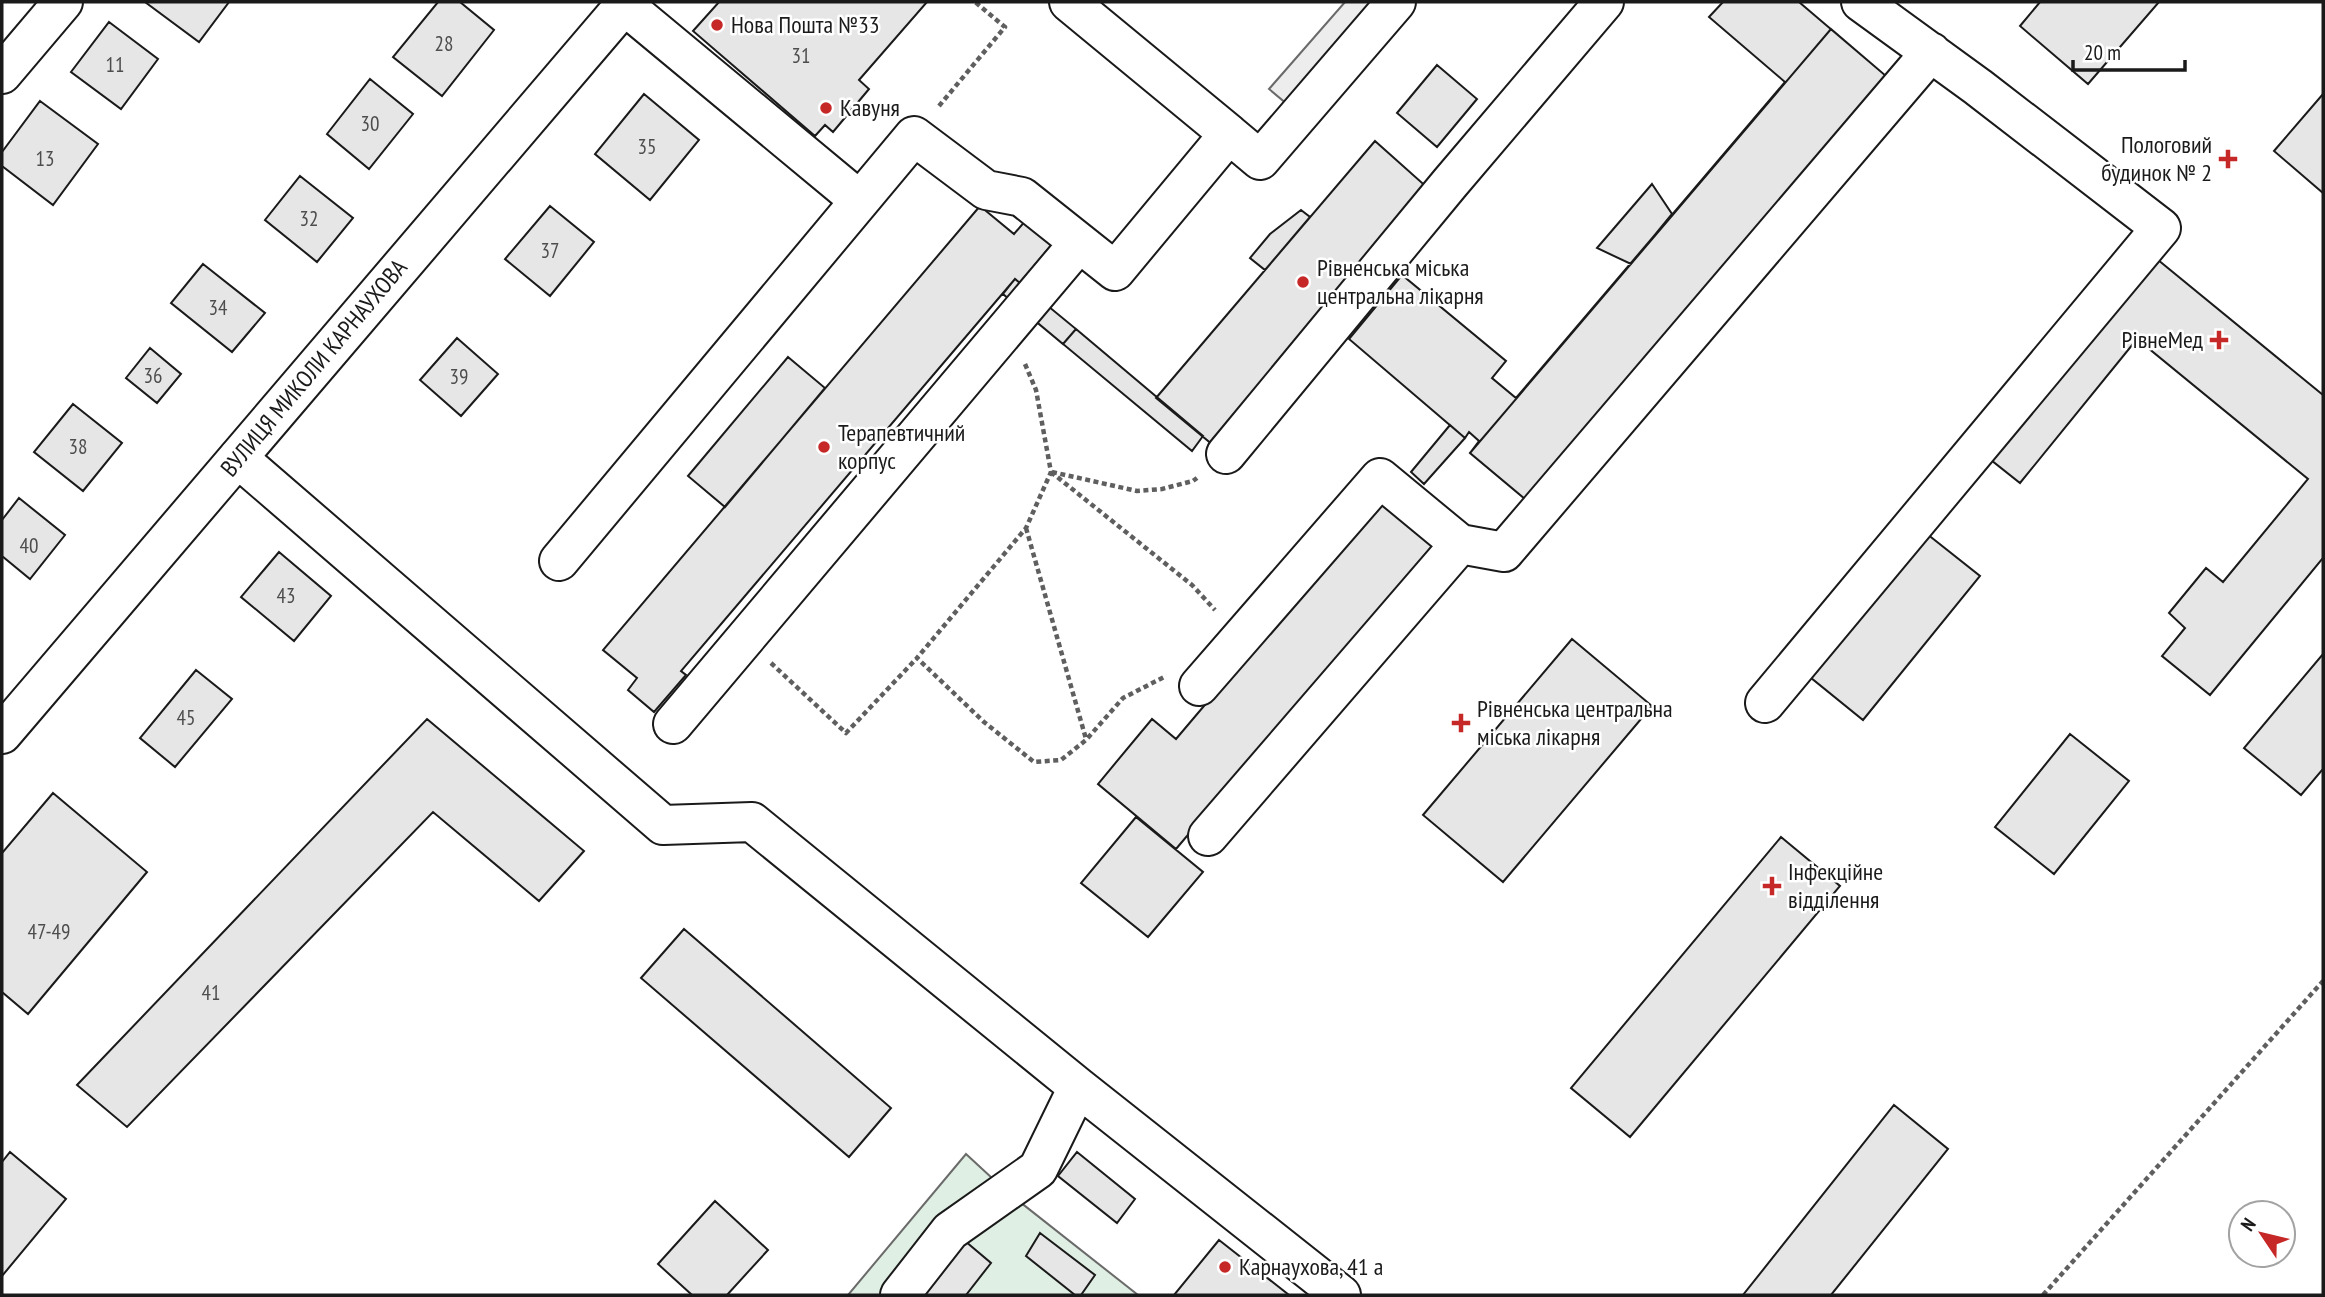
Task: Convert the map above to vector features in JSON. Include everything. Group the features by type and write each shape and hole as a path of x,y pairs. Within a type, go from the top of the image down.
{"main road":[{"path":"2,74 63,2"},
{"path":"1069,2 1260,160 1396,2"},
{"path":"1226,454 1604,2"},
{"path":"1765,703 2161,228 1861,2"},
{"path":"625,4 859,200"},
{"name":"ВУЛИЦЯ МИКОЛИ КАРНАУХОВА","path":"2,734 625,4"},
{"path":"1183,681 1380,478 1460,544 1504,552 1930,52"},
{"path":"559,561 914,136 986,190 1022,197 1115,271 1228,135"},
{"path":"673,724 1079,243"},
{"path":"238,458 663,825 752,822 1078,1087 1341,1295"},
{"path":"1208,836 1460,544"},
{"path":"900,1295 950,1231 1038,1169 1078,1087"}],"path":[{"path":"914,136 1005,27 975,2"},
{"path":"745,639 846,733 917,658 1026,528 1051,472 1036,390 1023,359 1003,332"},
{"path":"1051,472 1138,491 1162,489 1193,481 1226,454"},
{"path":"1051,472 1192,585 1221,617"},
{"path":"1026,528 1086,740"},
{"path":"917,658 984,722 1034,762 1062,760 1086,740 1124,698 1183,681"},
{"path":"2043,1295 2323,981"}],"green space":[{"path":"966,1154 1006,1191 1138,1295 848,1295"}],"shaded area":[{"path":"1345,2 1375,2 1287,104 1269,89"}],"building":[{"path":"145,2 229,2 199,42"},
{"path":"438,2 460,2 494,30 442,96 393,57"},
{"path":"719,2 927,2 859,80 869,89 833,132 825,125 815,136 693,31"},
{"path":"1723,2 1799,2 1886,76 1525,499 1470,453 1479,441 1469,432 1465,438 1349,339 1402,275 1506,361 1492,378 1516,398 1785,82 1709,17"},
{"path":"2040,2 2159,2 2088,84 2020,26"},
{"path":"109,22 158,59 121,109 71,72"},
{"path":"1831,29 1886,76 1525,499 1470,453"},
{"path":"1437,65 1477,99 1437,147 1397,113"},
{"path":"370,79 413,114 369,169 327,134"},
{"path":"644,94 699,140 650,200 595,154"},
{"path":"2323,94 2323,193 2274,151"},
{"path":"40,101 98,144 53,205 2,166 2,152"},
{"name":"Рівненська міська центральна лікарня","path":"1375,141 1430,190 1213,445 1156,398"},
{"path":"300,176 353,218 317,262 265,220"},
{"path":"1652,184 1672,214 1631,264 1597,248"},
{"path":"550,206 594,242 550,296 505,259"},
{"name":"Терапевтичний корпус","path":"980,206 1014,234 1026,220 1053,243 1020,283 1015,279 681,671 686,675 654,712 628,690 637,678 603,650"},
{"path":"1301,210 1310,217 1265,270 1250,258 1270,234"},
{"path":"2152,255 2323,395 2323,558 2210,695 2162,656 2185,628 2169,613 2206,568 2223,582 2308,479 2137,339 2020,483 1986,456"},
{"path":"203,264 265,313 232,352 171,303"},
{"path":"1015,279 1076,329 1063,344 1003,294"},
{"path":"1076,329 1203,436 1192,451 1063,344"},
{"path":"457,338 498,374 461,416 420,380"},
{"path":"150,348 181,374 157,403 126,378"},
{"path":"788,357 825,388 725,507 688,476"},
{"path":"73,404 122,443 83,491 34,452"},
{"path":"1450,425 1465,438 1424,484 1411,472"},
{"path":"19,498 65,535 30,579 2,556 2,520"},
{"path":"1380,498 1434,544 1176,849 1098,784 1152,719 1176,739"},
{"path":"1922,530 1980,576 1863,720 1805,673"},
{"path":"279,552 331,596 294,641 241,597"},
{"path":"1572,639 1652,706 1503,882 1423,815"},
{"path":"2323,654 2323,769 2301,795 2244,748"},
{"path":"196,670 232,699 175,767 140,738"},
{"path":"427,719 584,851 539,901 433,812 127,1127 77,1085"},
{"path":"2070,734 2129,781 2054,874 1995,827"},
{"path":"53,793 147,872 28,1014 2,992 2,853"},
{"path":"1136,817 1203,872 1148,937 1081,883"},
{"path":"1781,837 1840,886 1630,1137 1571,1088"},
{"path":"684,929 891,1108 849,1157 641,978"},
{"path":"1894,1105 1948,1149 1831,1295 1743,1295"},
{"path":"10,1152 66,1199 2,1276 2,1162"},
{"path":"1077,1152 1135,1199 1117,1223 1058,1176"},
{"path":"715,1201 768,1250 727,1295 692,1295 658,1264"},
{"path":"1040,1233 1095,1275 1081,1295 1075,1295 1026,1256"},
{"name":"Карнаухова, 41 а","path":"1219,1240 1289,1295 1174,1295"},
{"path":"965,1241 991,1263 966,1295 923,1295"}],"place":[{"name":"Нова Пошта №33","path":"717,25"},
{"name":"Кавуня","path":"826,108"},
{"name":"Пологовий будинок № 2","path":"2228,159"},
{"name":"Рівненська міська центральна лікарня","path":"1303,282"},
{"name":"РівнеМед","path":"2219,340"},
{"name":"Терапевтичний корпус","path":"824,447"},
{"name":"Рівненська центральна міська лікарня","path":"1461,723"},
{"name":"Інфекційне відділення","path":"1772,886"},
{"name":"Карнаухова, 41 а","path":"1225,1267"}]}
